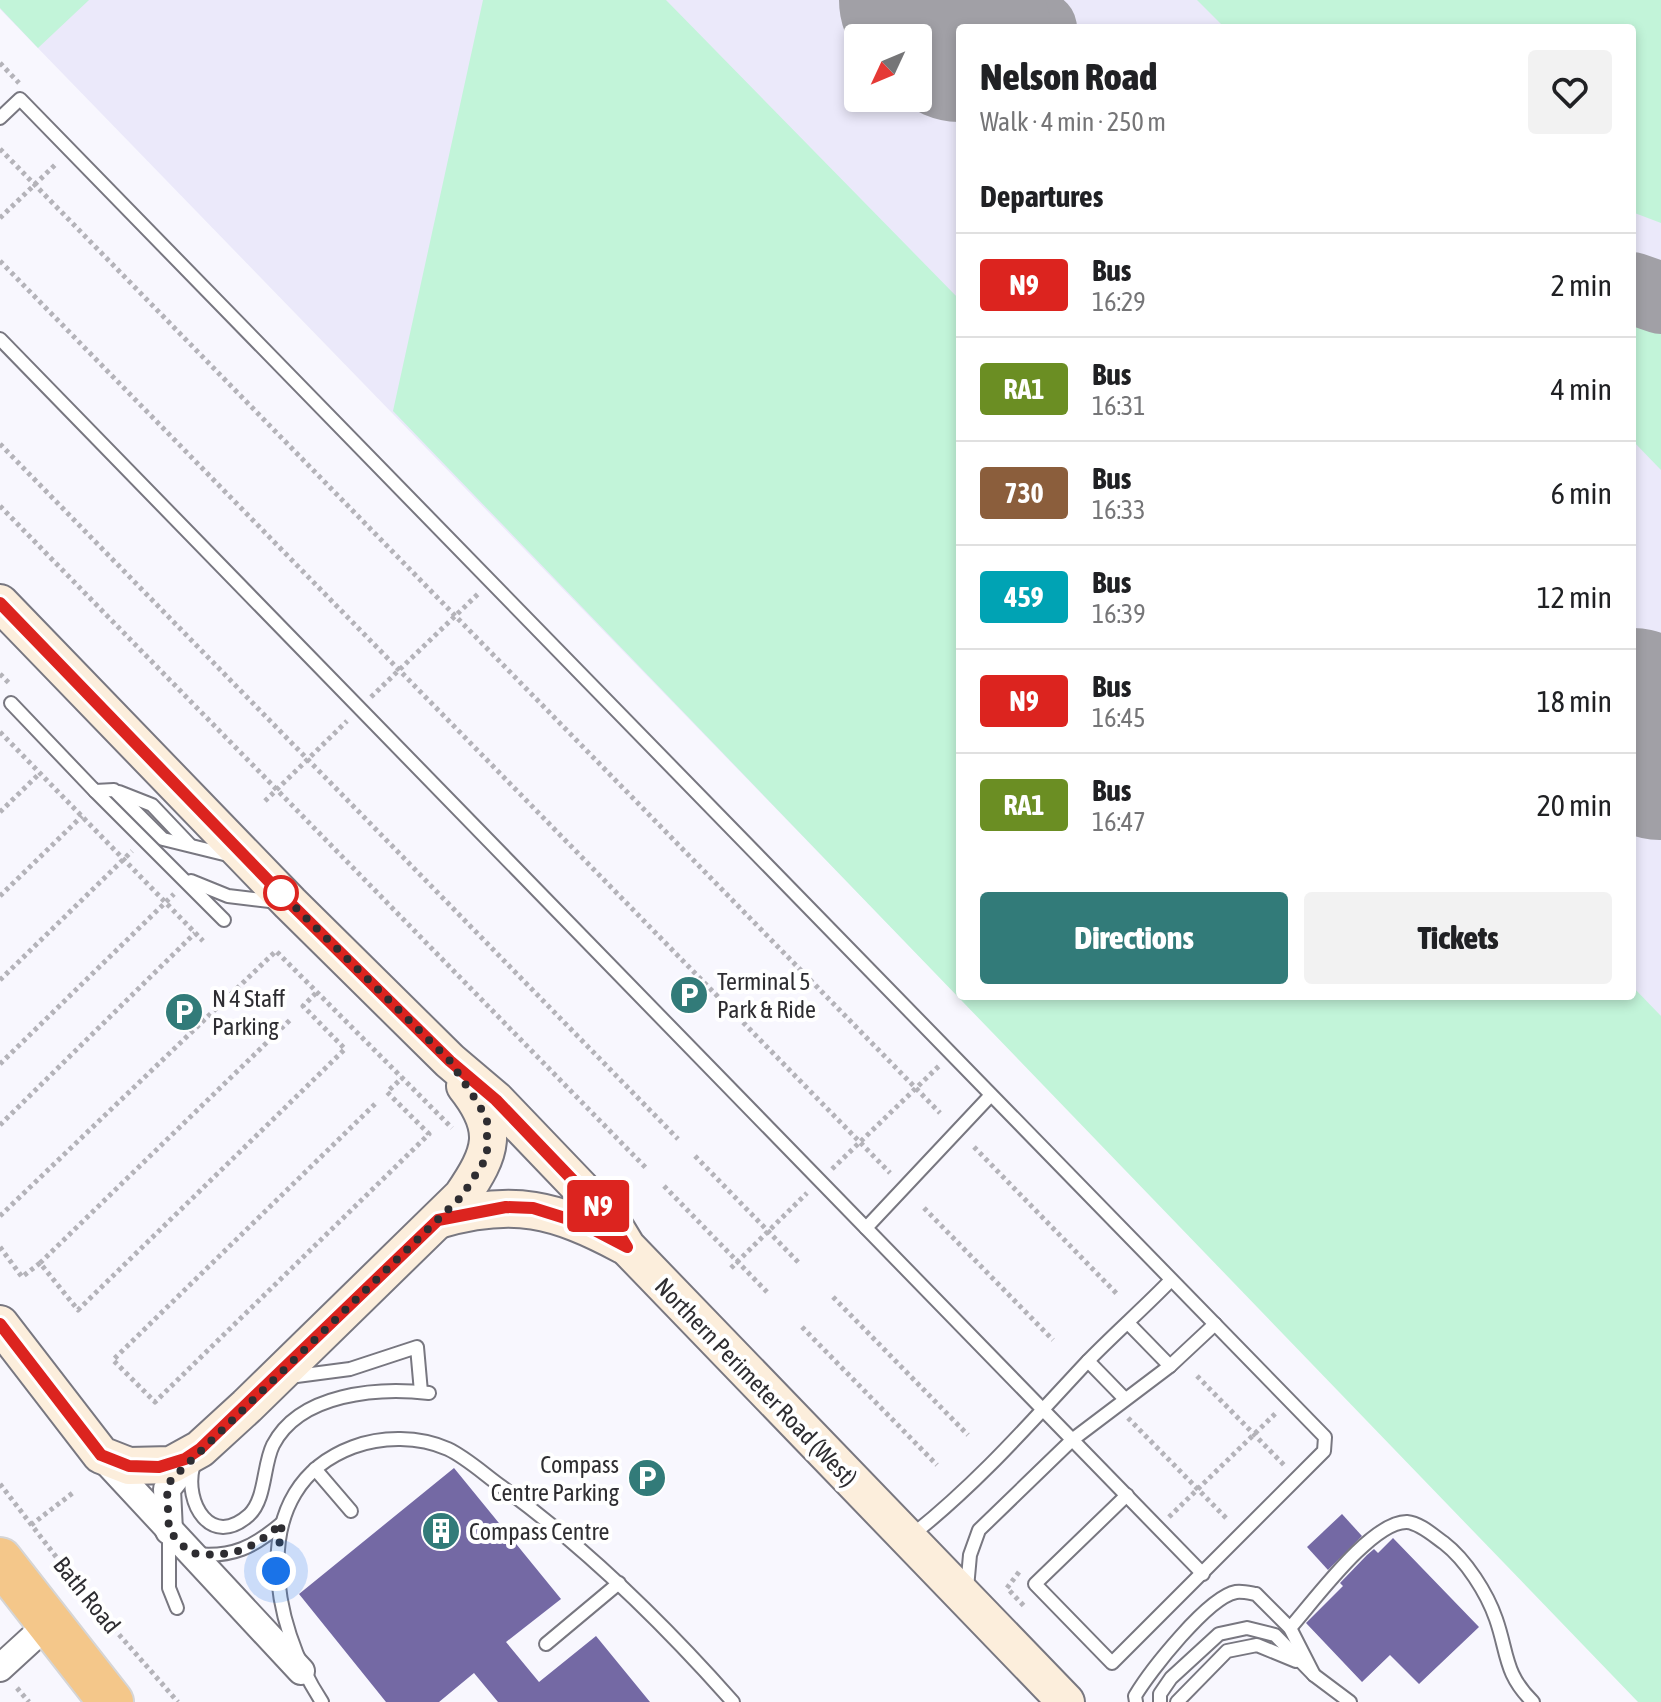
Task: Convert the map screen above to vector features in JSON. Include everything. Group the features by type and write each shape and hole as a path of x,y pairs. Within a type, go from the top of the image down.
{"highway":[{"name":"Bath Road","path":"0,1560 106,1700"}],"street":[{"path":"0,603 290,903 450,1061 487,1119 487,1157 462,1196 200,1449 167,1489 169,1531"},
{"name":"Northern Perimeter Road (West)","path":"450,1061 496,1100 600,1208 627,1247 1066,1702"},
{"path":"438,1220 506,1207 533,1208 581,1223 627,1247"},
{"path":"0,1324 101,1455 301,1671"},
{"path":"101,1455 129,1466 159,1467 185,1459 200,1449"},
{"path":"0,1668 48,1624"}],"lane":[{"path":"0,118 20,99 1325,1437 1324,1451 1112,1663 1035,1584 1127,1495"},
{"path":"0,339 1203,1574"},
{"path":"11,703 224,920"},
{"path":"95,791 114,790 152,805 191,846 249,860"},
{"path":"178,874 228,896 290,903"},
{"path":"866,1228 991,1095"},
{"path":"907,1540 943,1511 1045,1411 1088,1361 1171,1280"},
{"path":"1128,1323 1170,1366"},
{"path":"966,1600 970,1555 979,1530 1072,1440 1170,1366 1215,1324"},
{"path":"200,1449 192,1469 193,1503 211,1523 233,1524 253,1510 274,1444 289,1426 310,1410 352,1395 425,1393 417,1347 350,1369 274,1378"},
{"path":"1088,1361 1125,1399"},
{"path":"322,1702 301,1671 279,1596 276,1571 282,1523 297,1490 315,1469 336,1453 385,1440 419,1440 449,1449 529,1506 619,1583 679,1641 733,1702"},
{"path":"315,1469 351,1511"},
{"path":"1290,1628 1370,1540 1394,1523 1411,1522 1454,1551 1479,1585 1496,1619 1502,1653 1514,1680 1533,1702"},
{"path":"190,1553 224,1556 246,1549 282,1523"},
{"path":"169,1531 169,1588 177,1608"},
{"path":"546,1644 619,1583"},
{"path":"1136,1702 1135,1696 1156,1662 1222,1599 1236,1592 1256,1594 1290,1628 1314,1675"},
{"path":"1160,1702 1160,1694 1171,1678 1219,1634 1247,1628 1275,1635 1314,1675 1350,1702"},
{"path":"1177,1702 1227,1651 1257,1645 1303,1663"}],"path":[{"path":"0,149 940,1113"},
{"path":"0,218 70,150"},
{"path":"0,261 890,1173"},
{"path":"0,444 678,1139"},
{"path":"0,506 646,1168"},
{"path":"265,801 490,581"},
{"path":"0,732 203,941"},
{"path":"0,812 59,754"},
{"path":"0,896 91,807"},
{"path":"0,980 133,850"},
{"path":"0,1064 175,893"},
{"path":"0,1125 195,933"},
{"path":"0,1216 276,951 452,1128"},
{"path":"40,1263 78,1310 345,1049 303,1006 317,992"},
{"path":"0,1247 22,1277 40,1263 291,1019"},
{"path":"731,1268 951,1054"},
{"path":"375,1104 113,1360 155,1402 429,1134 387,1092 402,1078"},
{"path":"974,1147 1118,1295"},
{"path":"695,1156 799,1263"},
{"path":"664,1186 767,1292"},
{"path":"924,1208 1053,1340"},
{"path":"833,1297 968,1435"},
{"path":"802,1327 937,1465"},
{"path":"1197,1376 1289,1470"},
{"path":"1158,1527 1289,1400"},
{"path":"1125,1414 1228,1520"},
{"name":"Bath Road","path":"0,1484 94,1606 178,1702"},
{"path":"31,1525 74,1492"}],"shaded area":[{"path":"0,0 1661,0 1661,1702 1643,1702 962,1000 1636,1000 1636,24 956,24 956,994 0,9"}],"green space":[{"path":"0,0 89,0 38,48 0,8"},
{"path":"483,0 666,0 956,296 956,995 393,411"},
{"path":"1197,0 1661,0 1661,223 1636,214 1636,24 1221,24"},
{"path":"1636,325 1661,334 1661,470 1636,444"},
{"path":"1636,990 1661,1016 1661,1702 1638,1702 961,1000 1636,1000"}],"building":[{"name":"Compass Centre","path":"454,1468 561,1599 506,1642 539,1682 596,1636 650,1702 498,1702 474,1673 439,1702 386,1702 299,1594"},
{"path":"1342,1514 1362,1536 1328,1570 1307,1547"},
{"path":"1393,1538 1479,1627 1419,1684 1390,1655 1362,1682 1306,1623 1343,1586 1340,1583 1367,1555 1374,1549 1378,1553"}],"taxiway":[{"path":"1002,0 1035,24"},
{"path":"1636,289 1661,298"}],"runway":[{"path":"930,0 956,27"},
{"path":"1636,723 1661,749"}],"bus line":[{"name":"N9","path":"0,603 290,903 450,1061 496,1100 610,1219 627,1247 581,1223 533,1208 506,1207 438,1220 200,1449 185,1459 159,1467 129,1466 101,1455 0,1324"}],"place":[{"name":"Terminal 5 Park & Ride","path":"689,995"},
{"name":"N 4 Staff Parking","path":"184,1012"},
{"name":"Compass Centre Parking","path":"647,1478"},
{"name":"Compass Centre","path":"441,1531"}],"route":[{"path":"276,1571 282,1523 246,1549 224,1556 190,1553 169,1531 167,1489 171,1480 462,1196 487,1157 489,1137 487,1119 450,1061 281,893"}]}
